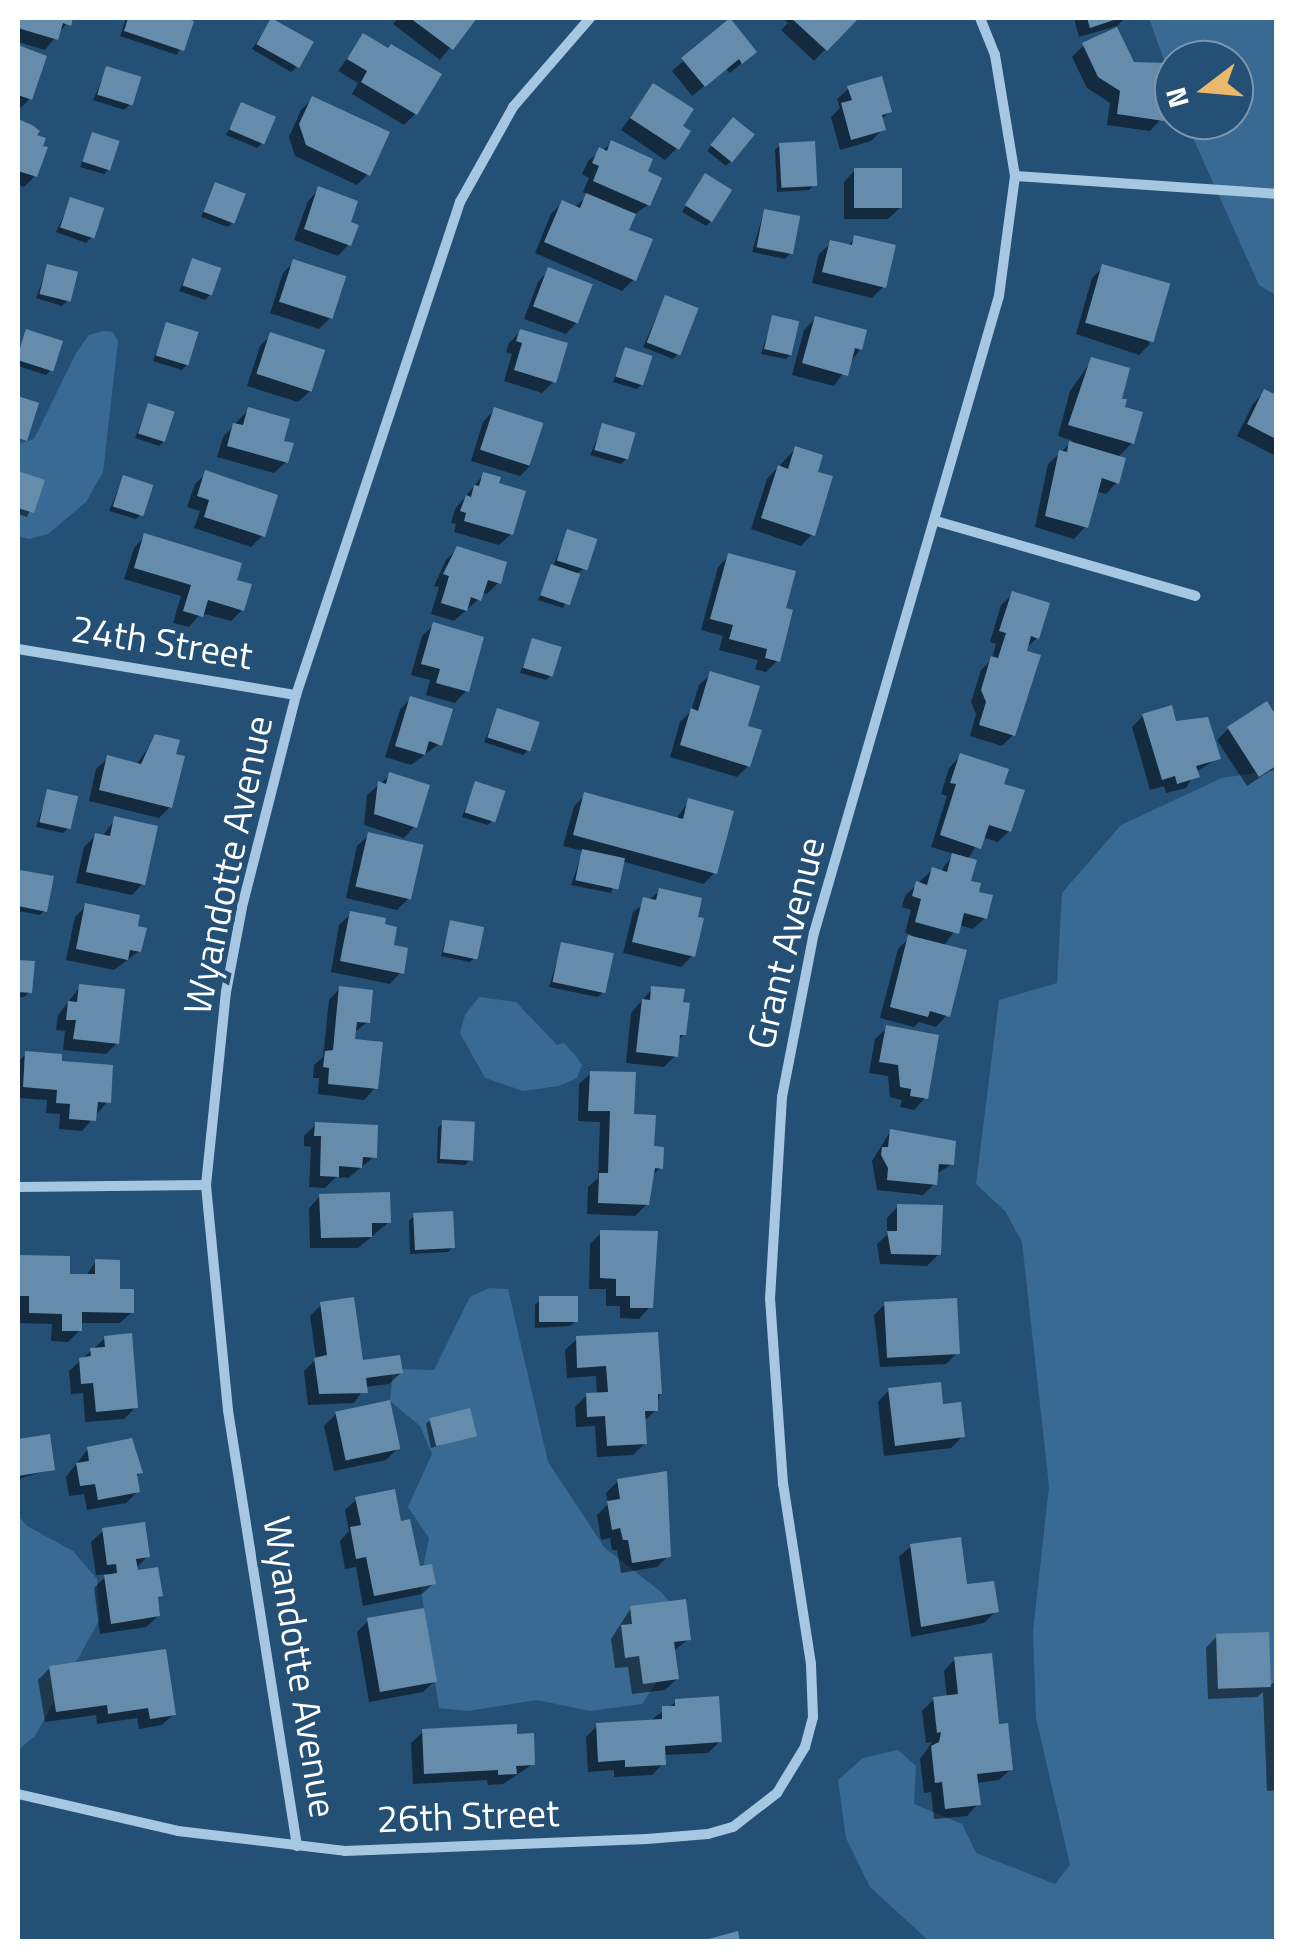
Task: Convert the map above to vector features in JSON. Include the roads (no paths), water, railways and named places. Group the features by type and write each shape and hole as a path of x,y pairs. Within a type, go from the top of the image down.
{"street":[{"name":"Wyandotte Avenue","path":"297,1846 228,1410 206,1186 226,992 242,907 296,695 460,202 513,106 590,18"},
{"name":"Grant Avenue","path":"686,1836 733,1827 777,1792 805,1746 813,1717 811,1664 783,1484 771,1326 773,1191 782,1096 814,933 999,296 1016,176 994,55 980,18"},
{"path":"1016,176 1276,194"},
{"path":"936,521 1195,596"},
{"name":"24th Street","path":"18,648 296,695"},
{"path":"18,1187 206,1186"},
{"name":"26th Street","path":"18,1794 178,1830 356,1850 686,1836"}]}
